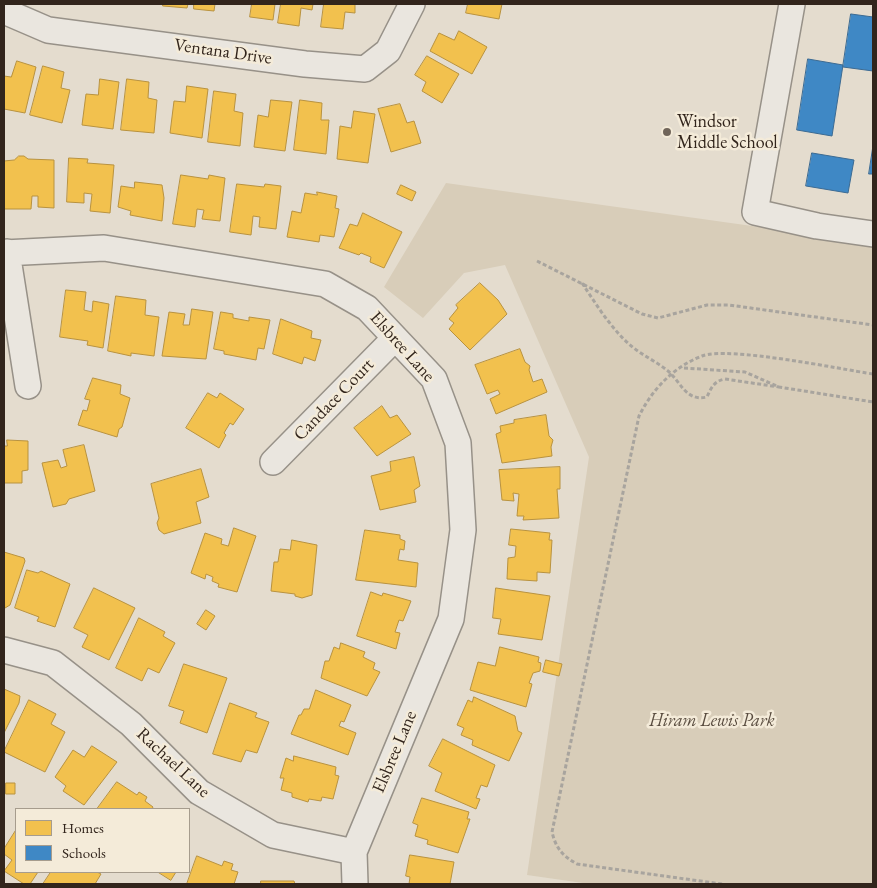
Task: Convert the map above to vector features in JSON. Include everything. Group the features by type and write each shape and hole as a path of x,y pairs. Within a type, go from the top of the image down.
{"street":[{"name":"Ventana Drive","path":"4,11 48,30 305,64 365,69 388,51 412,4"},
{"path":"792,4 755,212 817,226 873,234"},
{"name":"Elsbree Lane","path":"6,252 104,248 325,284 367,308 434,379 458,443 463,530 452,619 354,852 355,884"},
{"path":"6,252 28,386"},
{"name":"Candace Court","path":"273,462 395,338"},
{"name":"Rachael Lane","path":"4,650 53,663 131,724 200,792 273,835 354,852"}],"path":[{"path":"537,261 582,282 642,314 658,318 707,305 729,305 873,325"},
{"path":"582,282 618,333 629,344 671,374 685,391 697,398 707,397 712,386 725,379 873,402"},
{"path":"722,884 577,864 564,856 556,845 552,832 639,416 649,396 671,374 702,356 729,353 873,374"},
{"path":"683,368 745,372 778,387"}],"green space":[{"name":"Hiram Lewis Park","path":"446,183 873,243 873,884 590,884 527,875 589,457 505,265 464,273 423,318 384,287"}],"building: Homes":[{"path":"163,4 188,4 187,8 163,6"},
{"path":"194,4 215,4 214,11 194,9"},
{"path":"252,4 275,4 273,20 250,17"},
{"path":"281,4 313,4 312,10 301,8 299,26 278,23"},
{"path":"324,4 355,4 355,13 345,12 343,29 321,27"},
{"path":"468,4 502,4 499,19 466,13"},
{"path":"459,31 487,47 472,74 430,51 439,33 454,40"},
{"path":"427,56 459,74 442,103 422,91 426,82 415,75"},
{"path":"17,61 36,67 25,113 4,109 4,76 11,77"},
{"path":"43,66 64,72 61,88 70,90 62,123 30,115"},
{"path":"100,79 119,82 113,129 82,125 86,94 98,95"},
{"path":"127,79 149,82 148,98 157,100 154,133 121,130"},
{"path":"187,86 208,89 202,138 170,133 174,101 185,102"},
{"path":"214,91 236,94 234,111 243,113 240,146 208,142"},
{"path":"271,100 292,102 285,151 254,147 258,115 268,117"},
{"path":"300,100 322,103 321,120 329,120 326,154 294,150"},
{"path":"400,104 407,123 414,121 421,143 391,152 378,109"},
{"path":"354,111 375,114 368,163 337,159 340,126 351,128"},
{"path":"19,156 24,156 28,159 54,160 54,208 38,207 38,196 32,196 31,209 4,209 4,161 14,160"},
{"path":"69,158 88,159 87,163 114,165 110,213 90,211 92,194 84,193 84,203 67,202"},
{"path":"181,175 208,179 209,175 225,178 220,221 202,219 204,210 197,209 195,227 173,224"},
{"path":"135,182 162,185 164,198 162,221 130,215 131,211 118,207 121,186 134,188"},
{"path":"237,184 264,187 265,184 281,186 276,229 259,227 260,217 253,216 251,235 230,232"},
{"path":"401,185 416,192 412,201 397,194"},
{"path":"317,192 337,196 335,208 339,209 334,237 320,235 319,242 287,237 292,211 301,213 305,193 317,195"},
{"path":"363,213 402,232 384,268 370,262 371,257 339,248 350,224 357,226"},
{"path":"480,283 498,300 507,314 470,350 449,329 454,323 449,319 458,308 456,305"},
{"path":"66,290 86,292 84,310 92,312 93,301 109,304 103,348 87,345 88,341 60,337"},
{"path":"116,296 146,300 145,315 159,317 154,356 131,353 131,356 108,351"},
{"path":"192,309 213,312 206,359 162,356 169,312 185,314 183,325 189,325"},
{"path":"221,312 233,314 233,318 249,321 249,317 270,320 264,349 258,348 256,360 224,354 224,351 214,349"},
{"path":"281,319 312,331 311,338 321,340 315,361 304,357 302,364 273,354"},
{"path":"520,349 525,362 530,366 529,370 533,382 542,379 547,392 496,414 490,399 500,394 498,390 487,394 475,365"},
{"path":"93,378 121,385 120,394 130,398 122,427 119,429 117,437 78,425 83,410 87,411 90,400 85,399"},
{"path":"208,393 217,398 220,393 244,409 233,425 230,423 219,448 186,428"},
{"path":"382,406 390,418 397,415 411,434 377,456 354,428"},
{"path":"546,415 549,436 553,440 551,447 552,456 502,463 496,434 501,432 500,426 514,423 514,420"},
{"path":"7,440 28,441 28,470 22,471 22,483 4,483 4,446 7,446"},
{"path":"84,445 95,491 69,499 66,504 53,507 42,463 58,460 61,468 67,466 63,450"},
{"path":"414,457 420,486 414,490 416,502 380,510 371,476 391,471 390,462"},
{"path":"560,467 560,489 557,489 559,518 523,520 524,516 517,516 519,494 513,493 514,501 502,500 499,470"},
{"path":"201,469 209,497 196,502 201,523 164,534 159,530 157,523 159,518 151,484"},
{"path":"234,528 256,536 237,592 218,587 219,584 212,581 213,577 206,574 205,579 191,573 205,533 222,539 221,544 228,546"},
{"path":"511,529 550,533 549,540 552,540 550,573 537,572 537,581 507,579 508,558 515,557 516,546 509,545"},
{"path":"365,530 400,535 400,539 405,541 404,550 400,549 398,560 418,563 416,587 356,580"},
{"path":"292,540 317,545 312,595 302,598 295,596 295,594 271,591 274,562 278,562 280,549 290,550"},
{"path":"4,552 24,558 25,561 10,605 5,608"},
{"path":"27,570 38,573 41,571 70,584 55,627 37,621 39,617 15,608"},
{"path":"94,588 135,608 109,660 82,647 88,635 74,628"},
{"path":"496,588 550,596 542,640 498,634 501,619 493,618"},
{"path":"371,592 382,596 383,593 411,601 403,621 399,620 395,632 400,633 396,649 357,636"},
{"path":"206,610 215,616 206,630 197,624"},
{"path":"139,618 165,632 163,636 175,643 159,673 148,668 142,681 116,668"},
{"path":"341,643 365,652 363,657 375,663 373,669 380,672 367,696 321,678 325,661 329,661 334,647 339,649"},
{"path":"500,647 539,657 538,662 541,663 540,671 533,673 529,683 532,684 526,707 470,690 478,662 495,666"},
{"path":"546,660 562,664 559,676 543,672"},
{"path":"184,664 227,678 207,733 180,723 184,711 169,706"},
{"path":"4,689 20,696 19,703 4,733"},
{"path":"316,690 351,705 344,722 341,721 339,726 356,733 348,755 291,734 299,715 301,715 304,709 309,709"},
{"path":"474,697 515,716 518,731 522,733 509,761 472,745 473,740 461,735 464,728 457,725 468,700 472,702"},
{"path":"29,700 56,714 51,724 65,732 45,772 4,752"},
{"path":"230,703 257,713 255,717 269,722 257,753 246,750 241,762 213,754"},
{"path":"443,739 495,765 487,787 481,785 476,798 480,799 476,809 435,791 442,773 429,766"},
{"path":"92,746 117,762 84,805 63,791 66,786 55,777 73,750 84,757"},
{"path":"294,756 336,767 335,775 339,776 333,799 322,797 321,801 309,799 308,802 292,797 292,793 281,790 284,778 280,778 286,758 293,761"},
{"path":"117,782 137,795 139,792 147,797 145,801 153,807 152,808 98,808"},
{"path":"6,783 15,783 15,794 6,794"},
{"path":"422,798 469,812 467,819 470,819 458,853 427,844 428,840 415,836 418,825 413,823"},
{"path":"15,832 15,873 37,873 30,884 24,884 4,871 12,860 4,854 4,849"},
{"path":"410,855 454,862 450,884 409,884 410,877 406,876"},
{"path":"197,856 222,866 224,861 233,864 231,870 238,872 234,884 187,884"},
{"path":"50,873 101,874 95,884 43,884"},
{"path":"160,873 175,873 171,880"},
{"path":"261,881 294,881 295,884 261,884"}],"building: Schools":[{"path":"851,14 873,17 873,71 843,67"},
{"path":"808,59 843,65 832,136 797,130"},
{"path":"873,146 873,174 869,174"},
{"path":"812,153 854,160 848,193 806,186"}],"place":[{"name":"Windsor Middle School","path":"667,132"}]}
